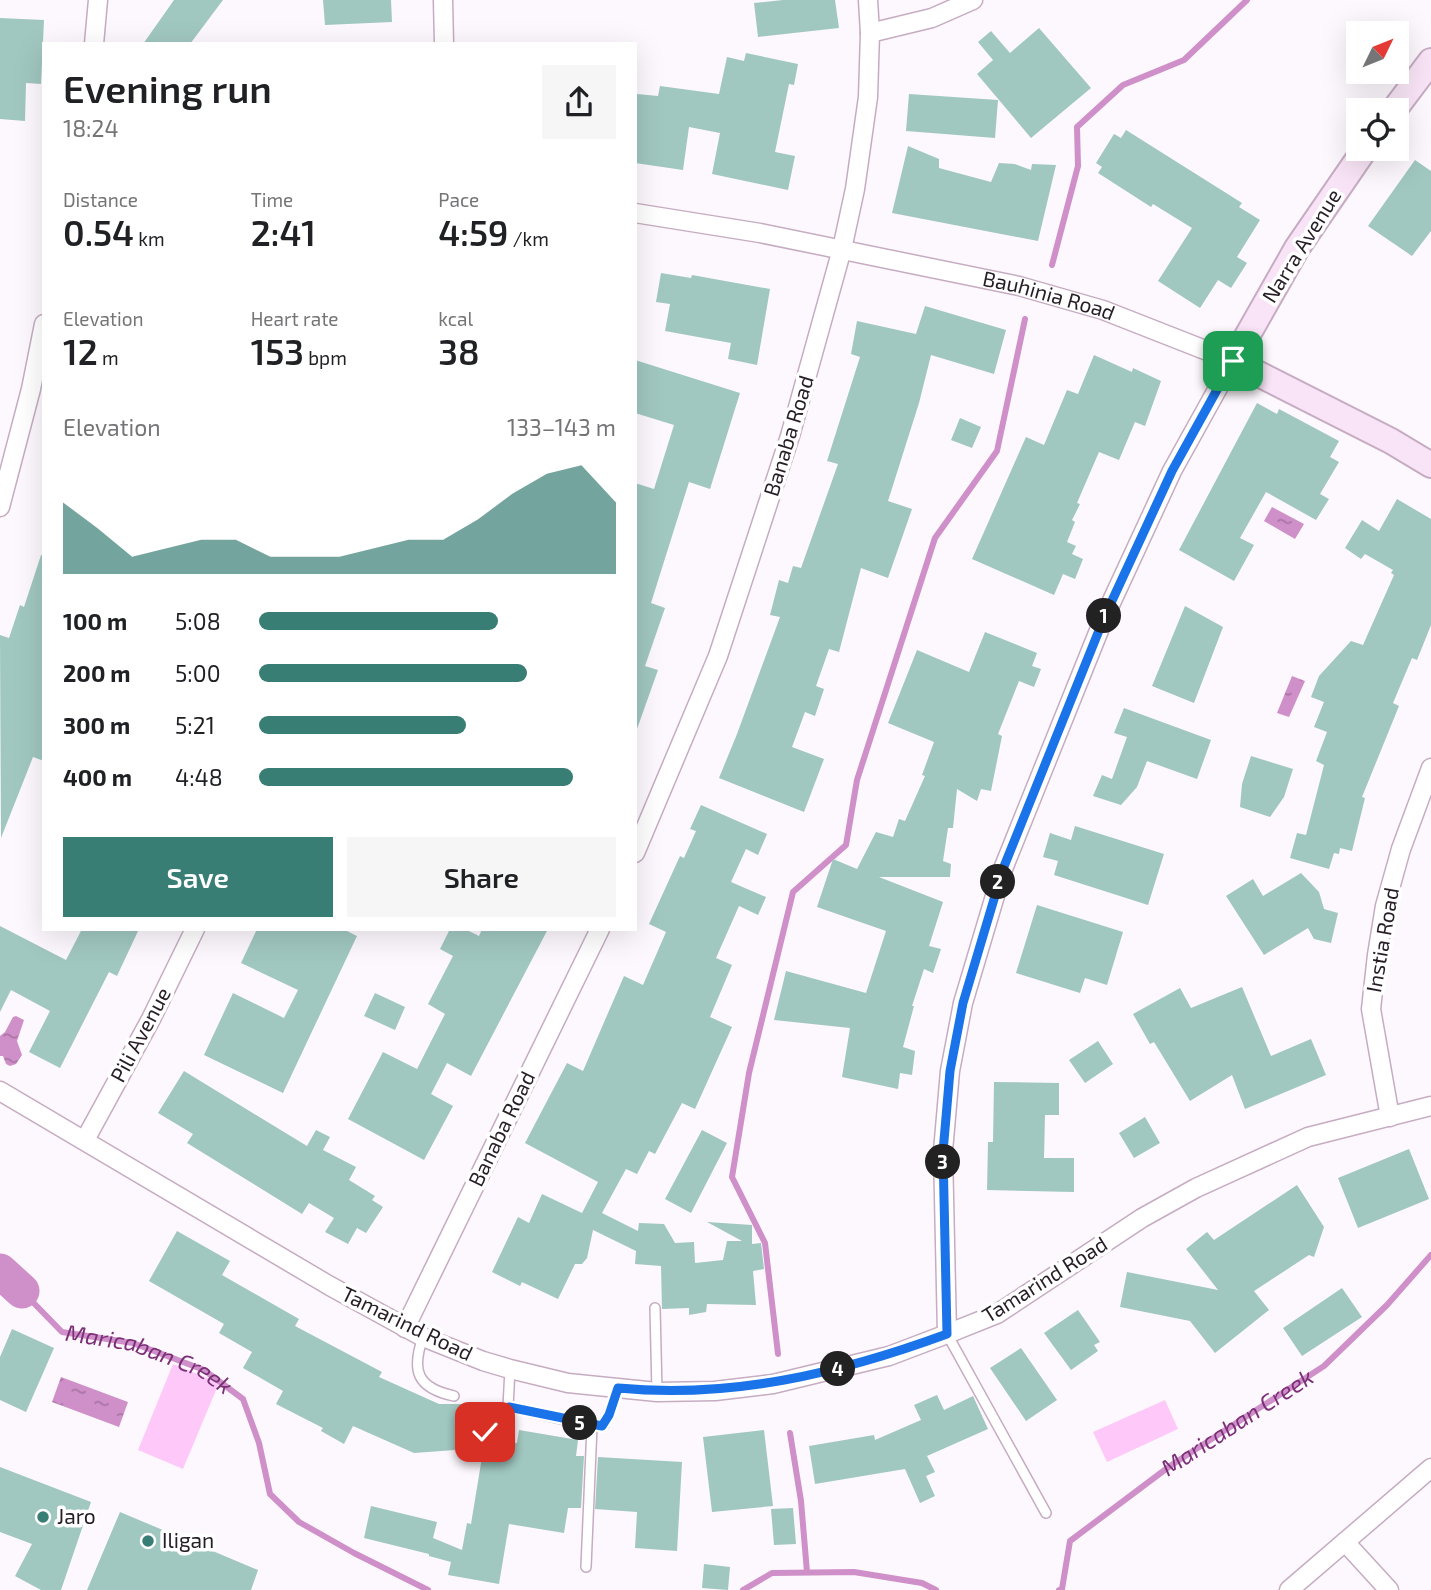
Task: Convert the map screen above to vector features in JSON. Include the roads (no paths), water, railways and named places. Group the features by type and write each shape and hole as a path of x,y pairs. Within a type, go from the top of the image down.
{"street":[{"path":"94,42 98,0"},
{"path":"443,0 444,42"},
{"name":"Banaba Road","path":"637,848 718,656 790,436 842,249 855,189 868,97 868,0"},
{"path":"870,33 932,18 974,0"},
{"path":"1403,98 1431,61"},
{"name":"Narra Avenue","path":"947,1334 943,1152 950,1071 963,1003 1003,869 1104,618 1172,471 1297,248 1357,161"},
{"name":"Bauhinia Road","path":"637,214 842,249 1018,286 1103,310 1233,361 1431,464"},
{"path":"0,507 31,389 42,334"},
{"name":"Instia Road","path":"1390,1116 1371,1009 1377,955 1385,906 1401,849 1431,768"},
{"name":"Pili Avenue","path":"85,1140 152,1019 194,931"},
{"name":"Banaba Road","path":"405,1328 599,931"},
{"name":"Tamarind Road","path":"0,1091 330,1286 423,1337 483,1361 568,1383 657,1392 715,1391 773,1384 889,1356 997,1314 1142,1218 1196,1188 1308,1138 1431,1106"},
{"path":"1289,1590 1431,1468"},
{"path":"1345,1542 1389,1590"}],"lane":[{"path":"655,1308 657,1392"},
{"path":"947,1334 1046,1513"},
{"path":"423,1337 418,1351 417,1370 423,1382 434,1392 454,1396"},
{"path":"485,1432 509,1407 510,1369"},
{"path":"509,1407 592,1426 604,1425 618,1388"},
{"path":"586,1567 592,1426"}],"water":[{"path":"1272,507 1304,524 1295,539 1264,521"},
{"path":"1292,676 1305,681 1289,717 1277,713"},
{"path":"16,1016 24,1020 17,1041 22,1055 16,1064 10,1066 6,1064 3,1056 0,1056 0,1036"},
{"path":"61,1377 128,1402 119,1427 52,1402"}],"waterway":[{"path":"1052,265 1078,166 1077,127 1123,85 1184,60 1247,0"},
{"path":"778,1354 765,1243 732,1177 749,1073 793,892 846,845 857,780 935,538 997,451 1025,319"},
{"name":"Maricaban Creek","path":"1059,1590 1062,1589 1070,1541 1170,1466 1324,1366 1387,1305 1431,1255"},
{"name":"Maricaban Creek","path":"0,1271 22,1291"},
{"name":"Maricaban Creek","path":"22,1291 62,1332 133,1343 204,1370 243,1399 259,1443 270,1494 299,1522 428,1590"},
{"path":"790,1433 801,1501 807,1572"},
{"name":"Maricaban Creek","path":"743,1590 772,1573 854,1572 922,1583 936,1590"}],"place":[{"name":"Jaro","path":"43,1517"},
{"name":"Iligan","path":"148,1541"}]}
